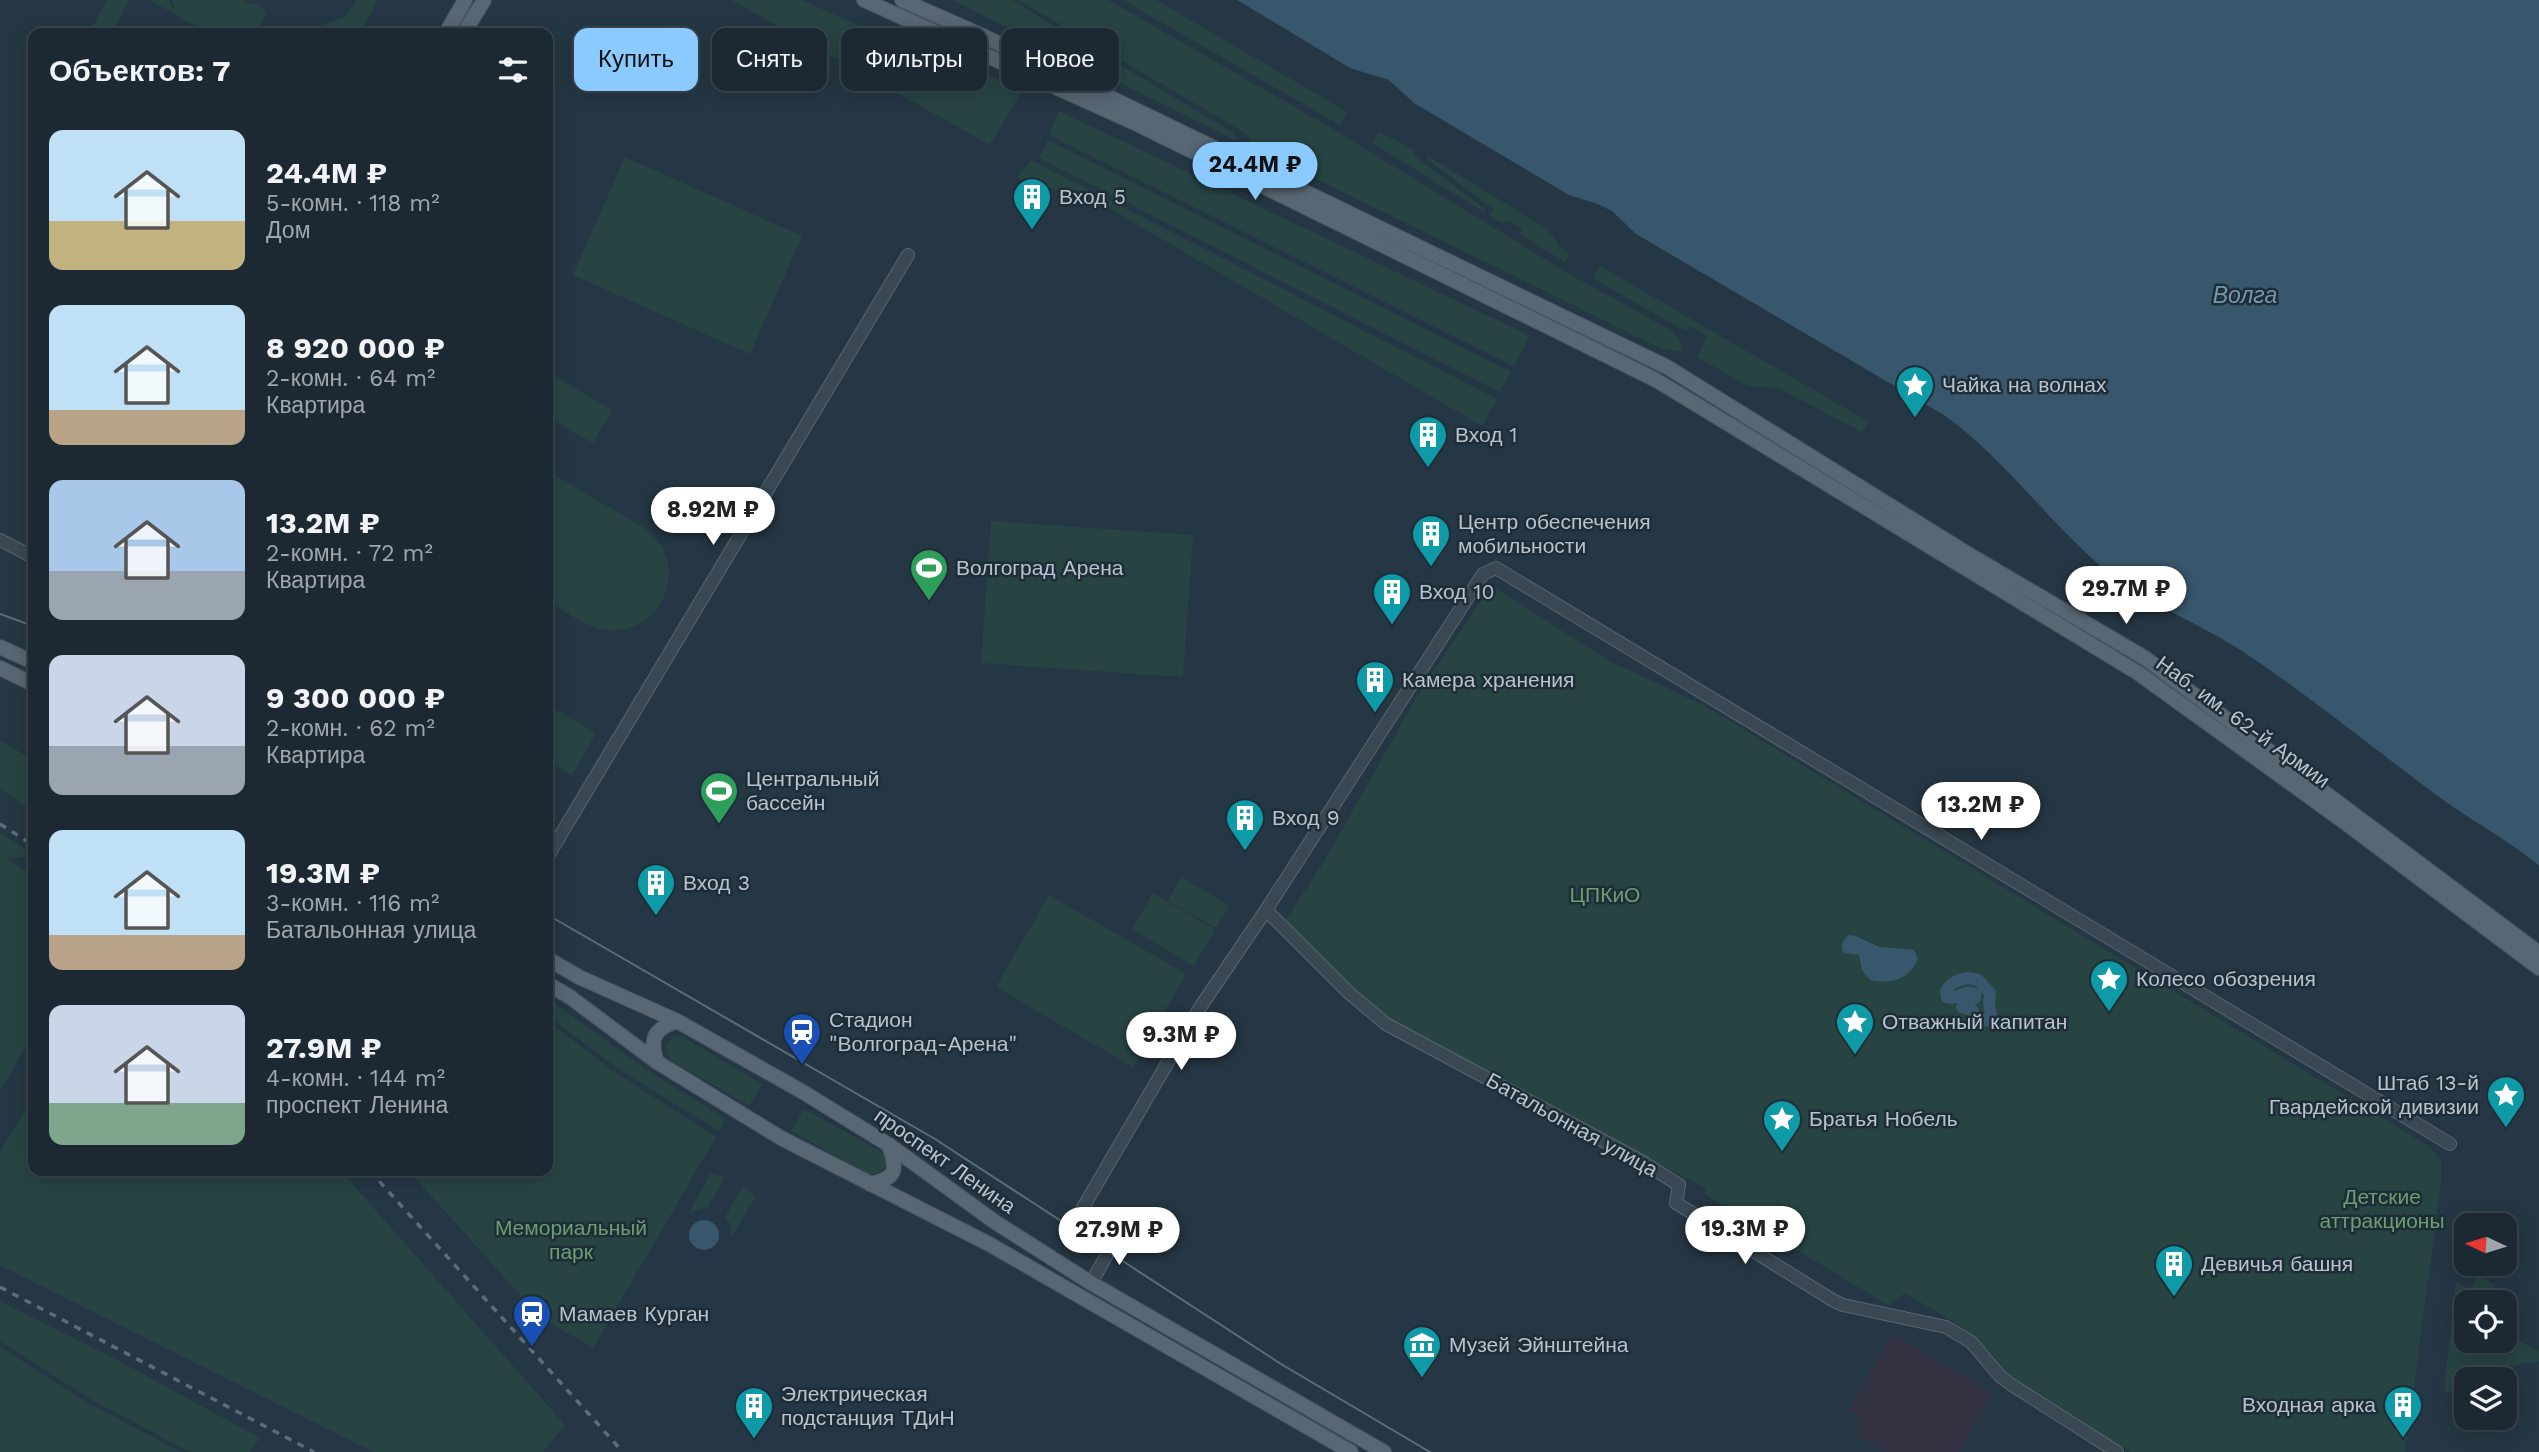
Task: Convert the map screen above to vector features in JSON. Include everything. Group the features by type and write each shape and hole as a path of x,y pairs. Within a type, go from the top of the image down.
{"main road":[{"path":"449,28 465,0"},
{"path":"467,28 484,0"},
{"name":"Наб. им. 62-й Армии","path":"864,0 1139,125 1656,380 2138,673 2343,821 2539,968"},
{"name":"Наб. им. 62-й Армии","path":"902,0 983,36 1667,367 1968,554 2145,658 2539,953"},
{"path":"0,647 28,660"},
{"path":"0,668 28,682"},
{"name":"проспект Ленина","path":"553,962 579,977 677,1021 803,1092 889,1145 995,1222 1091,1283 1384,1452"},
{"name":"проспект Ленина","path":"553,987 657,1062 781,1138 989,1244 1351,1452"},
{"path":"657,1062 653,1042 655,1034 660,1028 677,1021"},
{"path":"870,1184 887,1179 893,1174 895,1168 889,1145"}],"street":[{"path":"553,848 908,256"},
{"path":"0,540 28,554"},
{"path":"1091,1283 1119,1233 1081,1211 1199,1009 1266,911 1483,574 1496,568 2450,1144"},
{"name":"Батальонная улица","path":"1266,911 1349,993 1386,1024 1641,1161 1679,1185 1676,1203 1834,1301 1946,1327 1960,1334 1981,1352 2000,1376 2117,1452"}],"shaded area":[{"path":"1892,1334 1993,1393 1959,1452 1887,1452 1856,1434 1864,1420 1848,1411"}],"green space":[{"path":"107,0 130,0 114,28 92,28"},
{"path":"150,0 169,0 175,12 172,0 243,0 250,4 257,3 267,13 259,28 199,28"},
{"path":"357,0 378,0 363,28 318,28 346,16"},
{"path":"731,0 801,0 865,28 841,28 841,62 827,54 827,28 781,28"},
{"path":"952,0 1012,0 1059,28 1009,28"},
{"path":"1018,0 1108,0 1336,131 1569,274 1672,331 1680,341 1683,352 1662,349 1266,154 1253,146 1244,132 1119,59 1119,28 1066,28"},
{"path":"1123,0 1156,0 1347,112 1340,125"},
{"path":"1119,64 1235,134 1237,141 1119,83"},
{"path":"987,75 1001,81 1001,91 1022,91 990,145 894,91 987,91"},
{"path":"1059,111 1530,336 1514,366 1049,135"},
{"path":"1379,132 1414,150 1412,154 1485,209 1484,212 1372,143"},
{"path":"1048,140 1511,372 1500,392 1039,158"},
{"path":"1428,156 1547,229 1560,247 1570,254 1565,262 1520,234 1522,229 1506,220 1503,224 1490,216 1493,209 1427,159"},
{"path":"625,157 802,236 750,354 573,275"},
{"path":"1031,160 1497,399 1482,426 1107,207 1017,177"},
{"path":"1600,266 1869,422 1862,432 1778,388 1748,386 1697,357 1707,336 1690,326 1686,331 1592,278"},
{"path":"553,375 612,410 593,443 553,420"},
{"path":"553,474 648,531 665,554 669,570 668,585 662,600 654,613 642,623 627,629 610,630 593,627 553,604"},
{"path":"991,521 1193,535 1183,677 981,663"},
{"name":"ЦПКиО","path":"1491,585 1609,661 1705,706 2430,1147 2442,1162 2441,1183 2405,1452 2130,1452 2005,1371 1959,1325 1905,1293 1888,1305 1706,1195 1705,1188 1392,1026 1283,924 1325,860 1416,698"},
{"path":"553,708 596,733 572,775 553,764"},
{"path":"0,740 28,757 28,808 0,788"},
{"path":"0,833 28,850 28,857 6,858 24,870 28,869 28,1043 0,1091"},
{"path":"1181,877 1230,906 1216,928 1168,901"},
{"path":"1153,893 1215,930 1194,966 1132,929"},
{"path":"1049,895 1186,974 1133,1067 996,987"},
{"path":"553,1003 650,1072 726,1119 719,1131 617,1068 553,1020"},
{"name":"Мемориальный парк","path":"553,1025 613,1071 716,1137 593,1348 539,1316 413,1176 553,1176"},
{"path":"681,1036 762,1084 749,1106 670,1060 666,1046 672,1037"},
{"path":"28,1105 28,1176 345,1176 565,1425 543,1452 374,1452 0,1265 0,1152"},
{"path":"804,1109 886,1154 888,1162 883,1171 870,1175 791,1131"},
{"path":"711,1173 725,1177 708,1207 689,1212"},
{"path":"743,1186 756,1197 731,1238 731,1225 725,1217"},
{"path":"2477,1276 2495,1285 2492,1290 2455,1290 2456,1283 2470,1289"},
{"path":"0,1301 119,1361 260,1438 250,1452 190,1452 92,1400 0,1341"},
{"path":"2454,1301 2454,1353 2517,1353 2517,1339 2539,1352 2539,1362 2513,1367 2454,1367 2454,1390 2446,1393 2444,1389"},
{"path":"0,1347 88,1403 181,1452 0,1452"}],"water":[{"name":"Волга","path":"1237,0 2539,0 2539,866 2439,797 2267,668 2226,641 2144,597 2113,576 2070,537 1988,452 1944,415 1636,234 1612,211 1569,195 1414,103 1389,80 1350,68"},
{"path":"1849,935 1879,947 1914,950 1918,959 1915,966 1899,979 1885,982 1870,980 1862,970 1859,955 1843,951 1842,944"},
{"path":"704,1220 715,1224 719,1235 715,1246 704,1250 693,1246 689,1235 693,1224"}],"waterway":[{"path":"1968,978 1978,980 1990,993 1991,1021 1976,1019 1973,1011 1962,1007 1975,998 1975,994 1967,992 1947,997 1946,991 1950,985 1968,978"}],"tram line":[{"path":"0,614 28,624"},
{"path":"553,918 935,1139 1281,1364 1430,1452"}],"railway":[{"path":"0,824 28,842"},
{"path":"375,1176 623,1452"},
{"path":"0,1287 314,1452"}],"place":[{"name":"Вход 5","path":"1032,231"},
{"name":"Чайка на волнах","path":"1915,419"},
{"name":"Вход 1","path":"1428,469"},
{"name":"Центр обеспечения мобильности","path":"1431,568"},
{"name":"Волгоград Арена","path":"929,602"},
{"name":"Вход 10","path":"1392,626"},
{"name":"Камера хранения","path":"1375,714"},
{"name":"Центральный бассейн","path":"719,825"},
{"name":"Вход 9","path":"1245,852"},
{"name":"Вход 3","path":"656,917"},
{"name":"Колесо обозрения","path":"2109,1013"},
{"name":"Отважный капитан","path":"1855,1056"},
{"name":"Стадион \"Волгоград-Арена\"","path":"802,1066"},
{"name":"Штаб 13-й Гвардейской дивизии","path":"2506,1129"},
{"name":"Братья Нобель","path":"1782,1153"},
{"name":"Девичья башня","path":"2174,1298"},
{"name":"Мамаев Курган","path":"532,1348"},
{"name":"Музей Эйнштейна","path":"1422,1379"},
{"name":"Входная арка","path":"2403,1439"},
{"name":"Электрическая подстанция ТДиН","path":"754,1440"}],"park label":[{"name":"Детские аттракционы","path":"2382,1209"}]}
